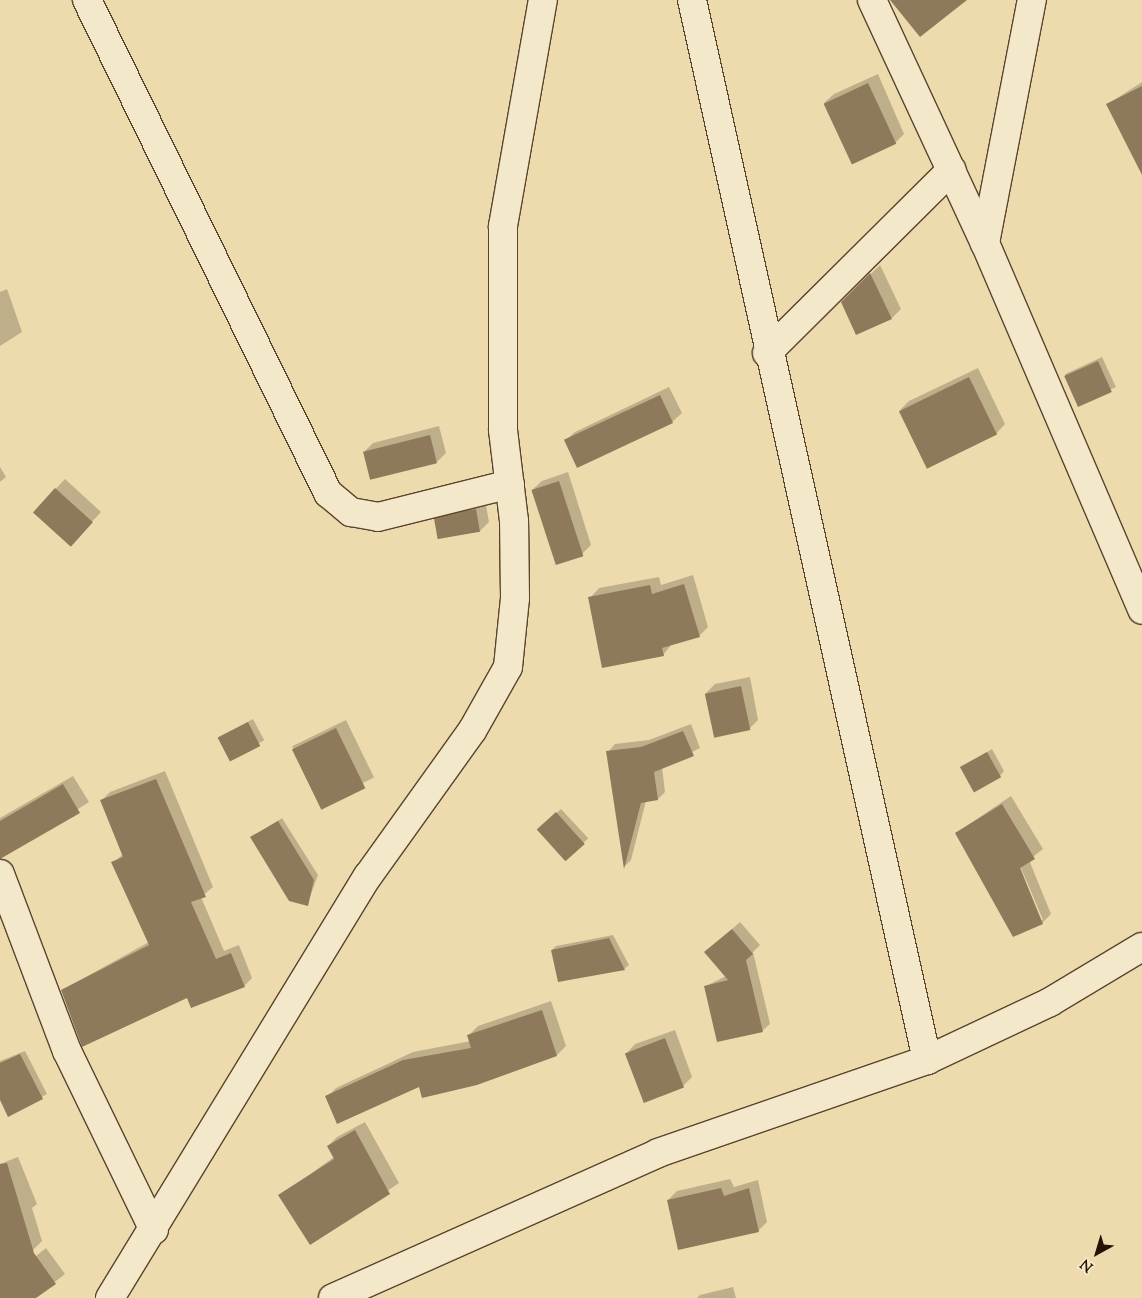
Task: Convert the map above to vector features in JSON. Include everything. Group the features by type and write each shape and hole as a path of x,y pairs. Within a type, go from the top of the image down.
{"street":[{"path":"87,0 328,493 351,512 378,517 510,484"},
{"path":"110,1298 154,1230 368,876 472,732 508,667 515,598 510,484 503,430 503,226 543,0"},
{"path":"692,0 767,353 927,1060"},
{"path":"872,0 985,243 1142,610"},
{"path":"985,243 1032,0"},
{"path":"767,353 951,170"},
{"path":"0,874 67,1051 154,1230"},
{"path":"333,1298 658,1153 927,1060 1050,1002 1142,948"}],"building":[{"path":"890,0 967,0 920,37"},
{"path":"868,83 896,144 852,164 824,104"},
{"path":"1142,86 1142,175 1106,104"},
{"path":"870,273 892,319 856,335 841,302"},
{"path":"1098,361 1112,392 1078,407 1064,376"},
{"path":"969,377 997,435 927,469 899,411"},
{"path":"660,395 673,423 577,468 564,440"},
{"path":"430,435 437,463 370,480 363,452"},
{"path":"559,481 583,556 556,565 531,490"},
{"path":"55,488 93,522 71,547 33,513"},
{"path":"476,509 480,532 438,539 434,516"},
{"path":"684,584 700,637 662,648 664,656 602,668 588,597 650,585 652,594"},
{"path":"741,686 750,730 714,738 705,694"},
{"path":"248,722 260,746 230,761 218,737"},
{"path":"336,728 365,788 321,810 292,749"},
{"path":"683,731 694,756 654,772 658,800 641,803 624,869 606,751 641,747"},
{"path":"987,752 1001,777 974,792 960,767"},
{"path":"156,779 206,897 191,902 216,959 231,953 245,987 191,1008 187,998 82,1047 61,990 149,945 111,862 123,857 100,800"},
{"path":"63,784 80,813 0,859 0,821"},
{"path":"1002,804 1035,859 1020,868 1043,924 1013,937 955,833"},
{"path":"556,812 585,844 565,861 537,829"},
{"path":"278,821 314,880 308,906 289,901 250,837"},
{"path":"732,929 753,954 746,960 763,1032 717,1042 704,986 728,980 704,952"},
{"path":"609,938 625,970 558,982 551,950"},
{"path":"542,1010 557,1056 477,1085 422,1098 419,1087 337,1124 325,1096 403,1060 471,1048 467,1035"},
{"path":"665,1038 684,1087 644,1103 625,1053"},
{"path":"20,1054 43,1099 8,1117 0,1100 0,1063"},
{"path":"355,1130 390,1194 310,1245 278,1195 334,1159 327,1146"},
{"path":"7,1163 34,1253 56,1284 36,1298 0,1298 0,1164"},
{"path":"721,1188 724,1196 749,1188 759,1232 678,1250 667,1200"}]}
